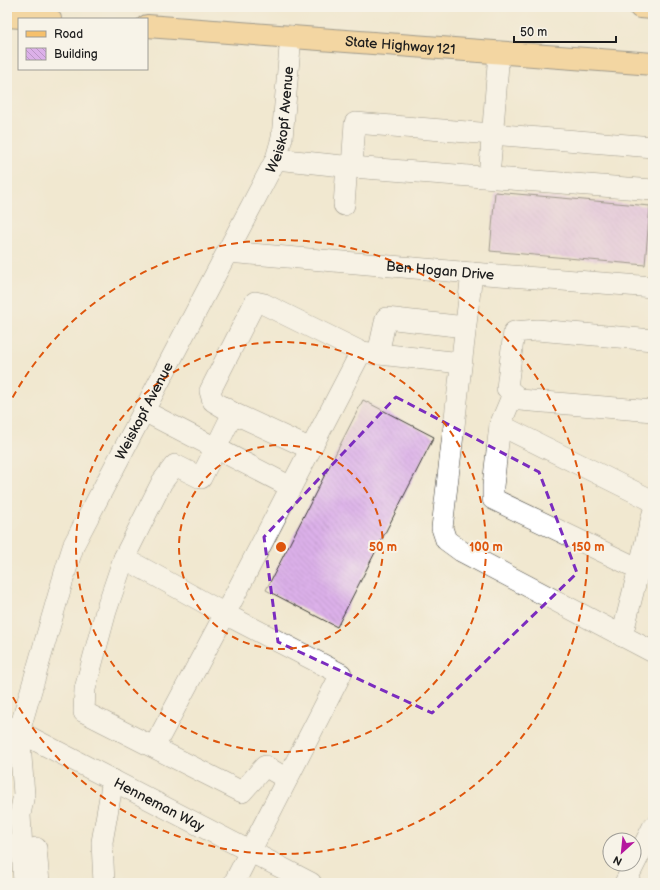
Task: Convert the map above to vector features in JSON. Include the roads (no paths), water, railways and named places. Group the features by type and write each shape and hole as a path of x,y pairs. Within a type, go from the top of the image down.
{"main road":[{"path":"640,7 653,8"},
{"path":"7,16 36,18"},
{"name":"State Highway 121","path":"148,26 653,64"}],"street":[{"name":"Weiskopf Avenue","path":"15,794 13,729 74,544 276,159 282,138 291,36"},
{"path":"489,177 499,52"},
{"path":"344,205 355,124 653,147"},
{"path":"276,159 653,190"},
{"name":"Ben Hogan Drive","path":"228,252 653,287"},
{"path":"472,273 442,528 446,540 461,551 653,652"},
{"path":"311,449 234,413 213,401 210,391 255,302 264,304 370,353 461,363"},
{"path":"154,747 311,449 370,353 386,318 465,327"},
{"path":"653,340 537,330 514,332 507,388 520,400 653,412"},
{"path":"513,394 500,425 493,486 493,499 639,569"},
{"path":"144,411 291,487"},
{"path":"234,413 201,478 175,465 162,482 124,558 106,611 85,689 84,712 242,792 265,766 288,779"},
{"path":"500,425 653,502"},
{"path":"622,636 653,513"},
{"path":"124,558 225,614 341,674 234,883"},
{"name":"Henneman Way","path":"13,729 311,883"},
{"path":"104,883 102,842 113,780"},
{"path":"15,794 20,815 24,883"},
{"path":"15,794 34,813 39,883"},
{"path":"625,883 653,827"}]}
